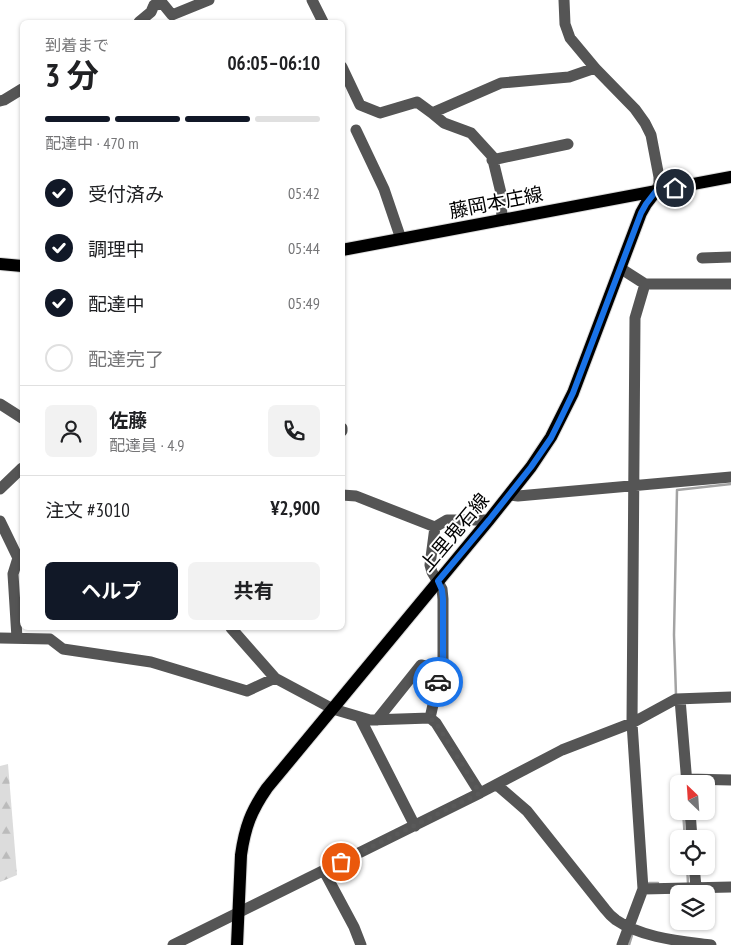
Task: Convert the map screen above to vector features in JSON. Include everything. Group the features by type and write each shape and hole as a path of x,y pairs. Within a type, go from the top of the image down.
{"main road":[{"path":"656,191 731,177"},
{"name":"藤岡本庄線","path":"345,249 656,191"},
{"name":"上里鬼石線","path":"238,945 242,855 246,830 257,802 510,495 542,452 573,393 641,213 656,191"},
{"path":"0,264 20,266"}],"street":[{"path":"142,20 152,12 152,3 163,4 172,16 209,0"},
{"path":"312,0 321,20"},
{"path":"564,0 565,24 570,38 595,68 636,109 645,123 651,136 659,177 656,191"},
{"path":"432,112 501,83 569,77 595,68"},
{"path":"345,73 360,105 380,113 417,102 444,123 472,133 492,156 501,193 502,220"},
{"path":"0,101 20,90"},
{"path":"356,130 384,188 401,239"},
{"path":"492,160 568,144"},
{"path":"702,258 731,257"},
{"path":"620,268 644,284 731,284"},
{"path":"622,945 644,889 632,722 635,318 644,284"},
{"path":"0,404 20,417"},
{"path":"0,489 20,470"},
{"path":"510,495 518,496 731,477"},
{"path":"345,495 356,496 435,527"},
{"path":"435,527 447,520 489,520"},
{"path":"0,521 18,558 13,574 17,638"},
{"path":"430,718 443,661 442,590 430,565 435,527"},
{"path":"17,638 20,628"},
{"path":"233,630 275,678 333,709 370,720 430,718 436,723 480,793"},
{"path":"0,638 50,639 63,649 150,662 247,691 275,678"},
{"path":"377,720 422,665 442,669"},
{"path":"173,945 497,785 562,750 632,722 676,699 731,697"},
{"path":"680,699 686,775"},
{"path":"360,718 415,826"},
{"path":"715,780 731,780"},
{"path":"497,785 527,811 614,919 629,927 667,940 711,945"},
{"path":"324,871 354,927 361,945"},
{"path":"715,887 731,886"},
{"path":"644,889 670,888"}],"green space":[{"path":"8,764 17,875 0,882 0,766"}],"waterway":[{"path":"676,695 674,635 677,490 731,484"},
{"path":"684,820 684,830"},
{"path":"688,875 688,883"},
{"path":"648,887 649,883 658,883"},
{"path":"629,945 633,932"}],"way so far":[{"path":"341,862 480,793 436,723 430,718 438,682"}],"route":[{"path":"438,682 443,661 443,599 438,581 510,495 551,438 573,393 641,213 656,191 675,188"}]}
